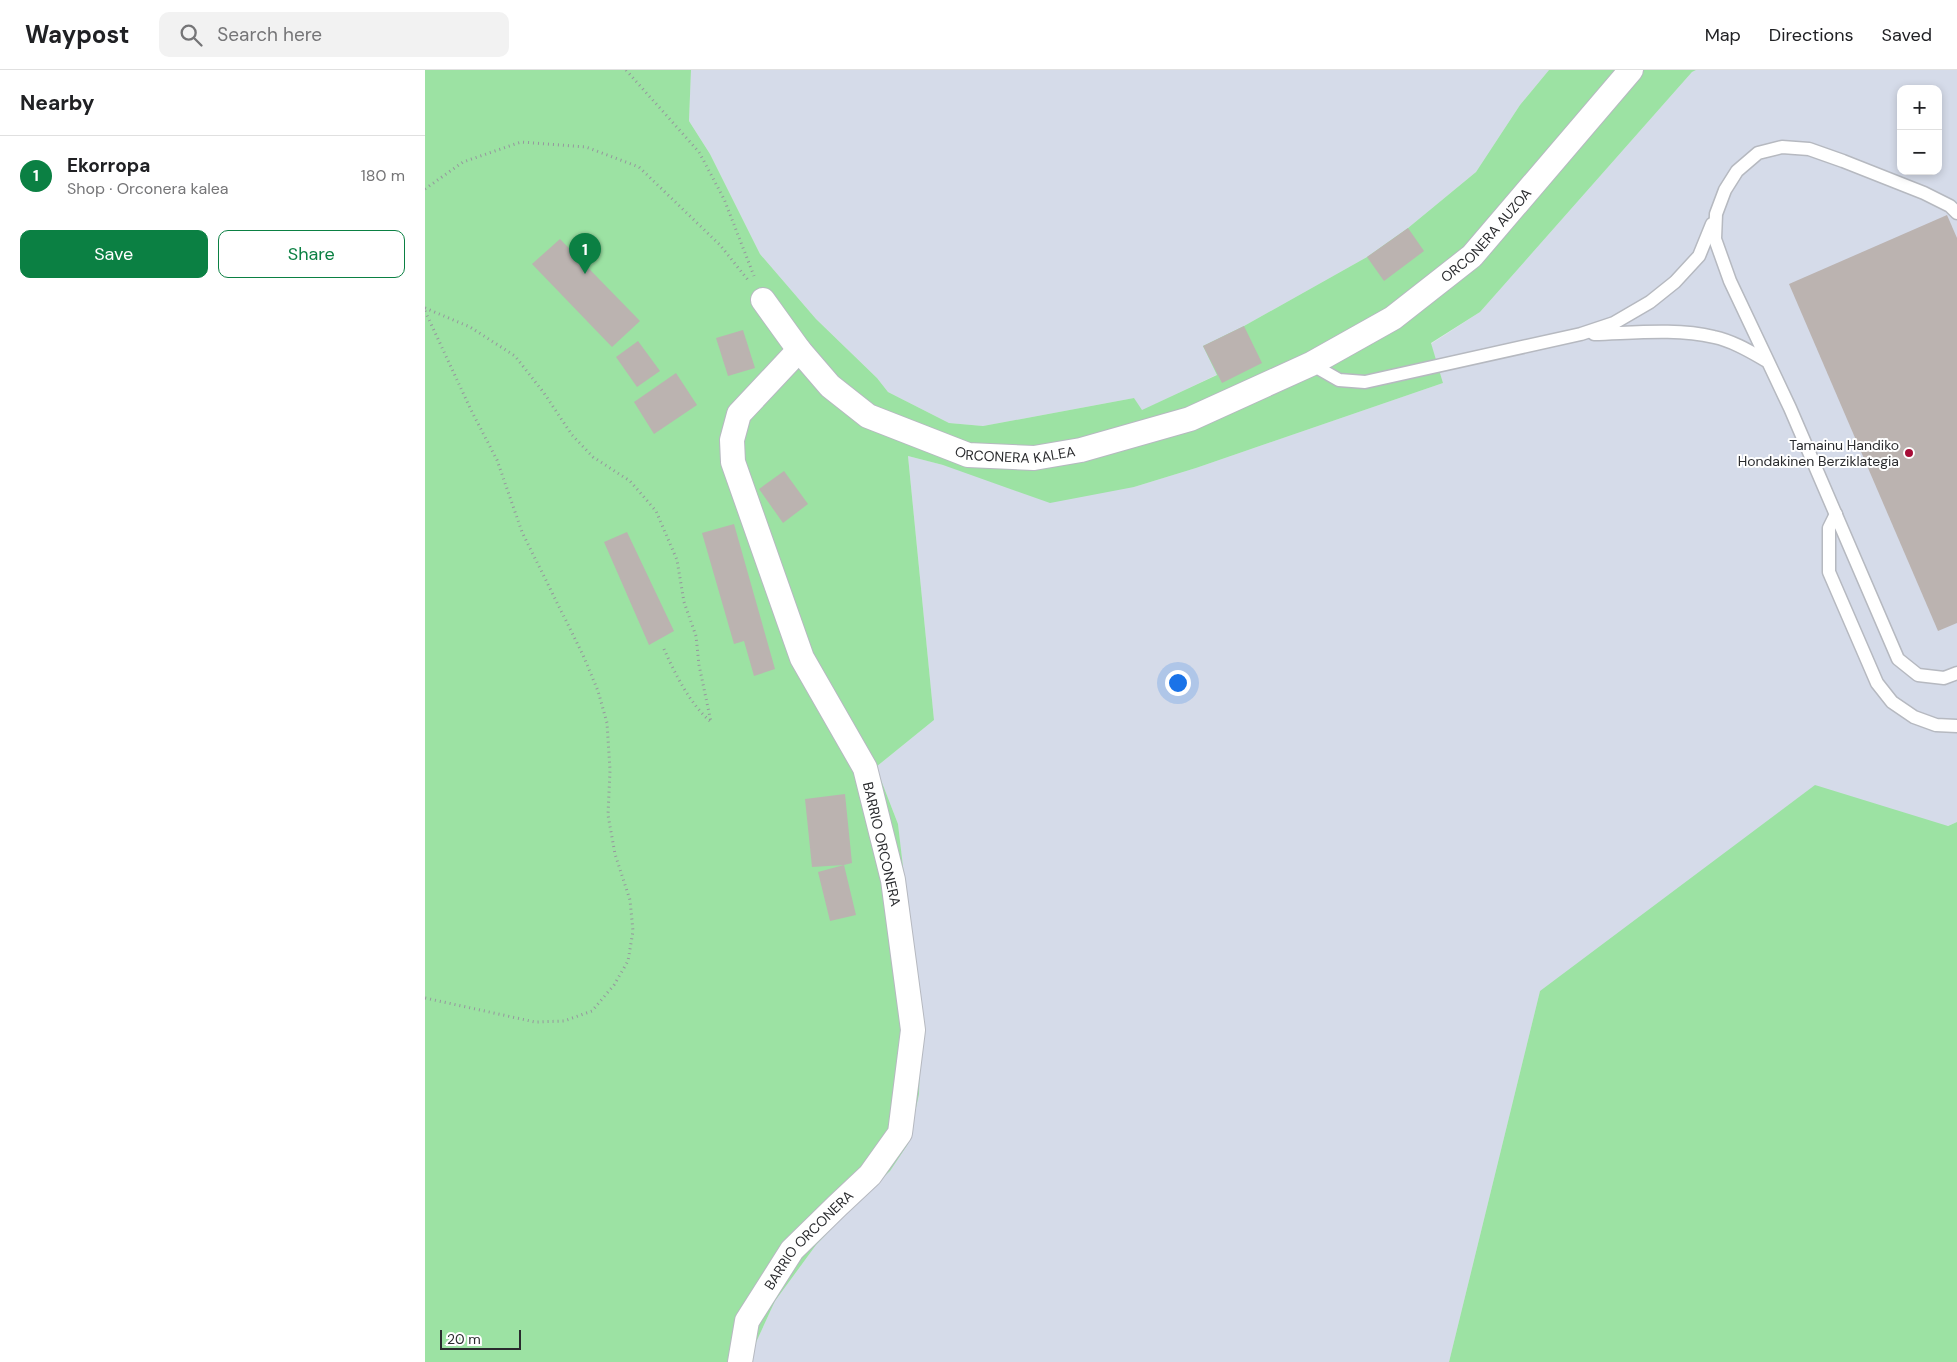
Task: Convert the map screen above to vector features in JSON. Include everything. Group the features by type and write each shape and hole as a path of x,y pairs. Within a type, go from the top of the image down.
{"street":[{"name":"ORCONERA AUZOA","path":"1311,364 1393,318 1472,256 1631,70"},
{"name":"ORCONERA KALEA","path":"763,300 799,350 830,386 868,416 968,455 1034,458 1081,450 1190,419 1311,364"},
{"name":"BARRIO ORCONERA","path":"740,1362 747,1321 792,1250 871,1175 901,1132 913,1030 893,880 865,768 802,658 733,462 732,440 739,414 799,350"}],"lane":[{"path":"1311,364 1339,380 1365,382 1581,334 1614,323 1650,302 1675,282 1699,256 1725,190 1737,171 1758,153 1782,147 1809,149 1843,161 1924,193 1950,206 1957,213"},
{"path":"1716,214 1715,239 1730,281 1790,408 1898,659 1918,675 1944,678 1957,673"},
{"path":"1581,334 1682,332 1715,337 1745,348 1767,362"},
{"path":"1836,514 1829,528 1829,572 1877,683 1892,702 1914,716 1936,725 1957,726"}],"path":[{"path":"626,70 699,152 725,199 763,300"},
{"path":"425,189 463,162 521,142 586,147 639,167 720,245 763,300"},
{"path":"425,310 470,327 515,356 544,393 572,435 593,457 629,481 656,511 677,560 684,602 696,636 699,665 711,722 700,713 672,667 664,649"},
{"path":"425,310 471,410 497,460 522,532 583,655 598,691 607,723 610,770 608,815 615,854 630,900 633,931 628,961 614,986 592,1011 564,1022 535,1022 425,998"}],"shaded area":[{"path":"691,70 1549,70 1520,105 1476,172 1408,228 1367,257 1244,326 1204,346 1218,374 1141,411 1134,398 983,426 949,423 888,392 877,378 816,319 760,254 710,154 689,121"},
{"path":"1696,70 1957,70 1957,822 1540,991 1449,1362 751,1362 753,1349 775,1301 816,1245 856,1203 915,976 898,824 876,767 934,720 908,456 943,465 1134,487 1196,468 1443,383 1431,344 1480,312 1692,72"}],"green space":[{"path":"425,70 691,70 689,121 710,154 760,254 816,319 877,378 888,392 949,423 983,426 1134,398 1142,410 1217,375 1203,346 1244,326 1367,257 1408,228 1476,172 1520,105 1549,70 1696,70 1692,72 1480,312 1431,343 1443,383 1196,468 1134,487 1050,503 943,465 908,456 934,720 876,767 898,824 921,1021 919,1094 908,1144 890,1171 816,1245 775,1301 753,1349 751,1362 425,1362"},
{"path":"1815,785 1948,826 1957,822 1957,1362 1449,1362 1540,991"}],"building":[{"name":"Tamainu Handiko Hondakinen Berziklategia","path":"1947,215 1957,238 1957,623 1938,631 1789,284"},
{"path":"1408,228 1424,251 1384,281 1367,257"},
{"path":"560,239 640,321 612,347 532,264"},
{"path":"1244,326 1262,363 1222,383 1203,346"},
{"path":"743,330 755,368 728,376 716,338"},
{"path":"638,341 660,371 637,387 616,357"},
{"path":"676,373 697,405 654,434 634,402"},
{"path":"784,471 808,504 783,523 759,489"},
{"path":"734,524 775,669 754,676 744,641 734,644 702,533"},
{"path":"627,532 674,631 649,645 604,542"},
{"path":"845,794 852,863 812,867 805,799"},
{"path":"844,865 856,915 830,921 818,872"}],"place":[{"name":"Ekorropa","path":"585,274"},
{"name":"Tamainu Handiko Hondakinen Berziklategia","path":"1909,453"}]}
